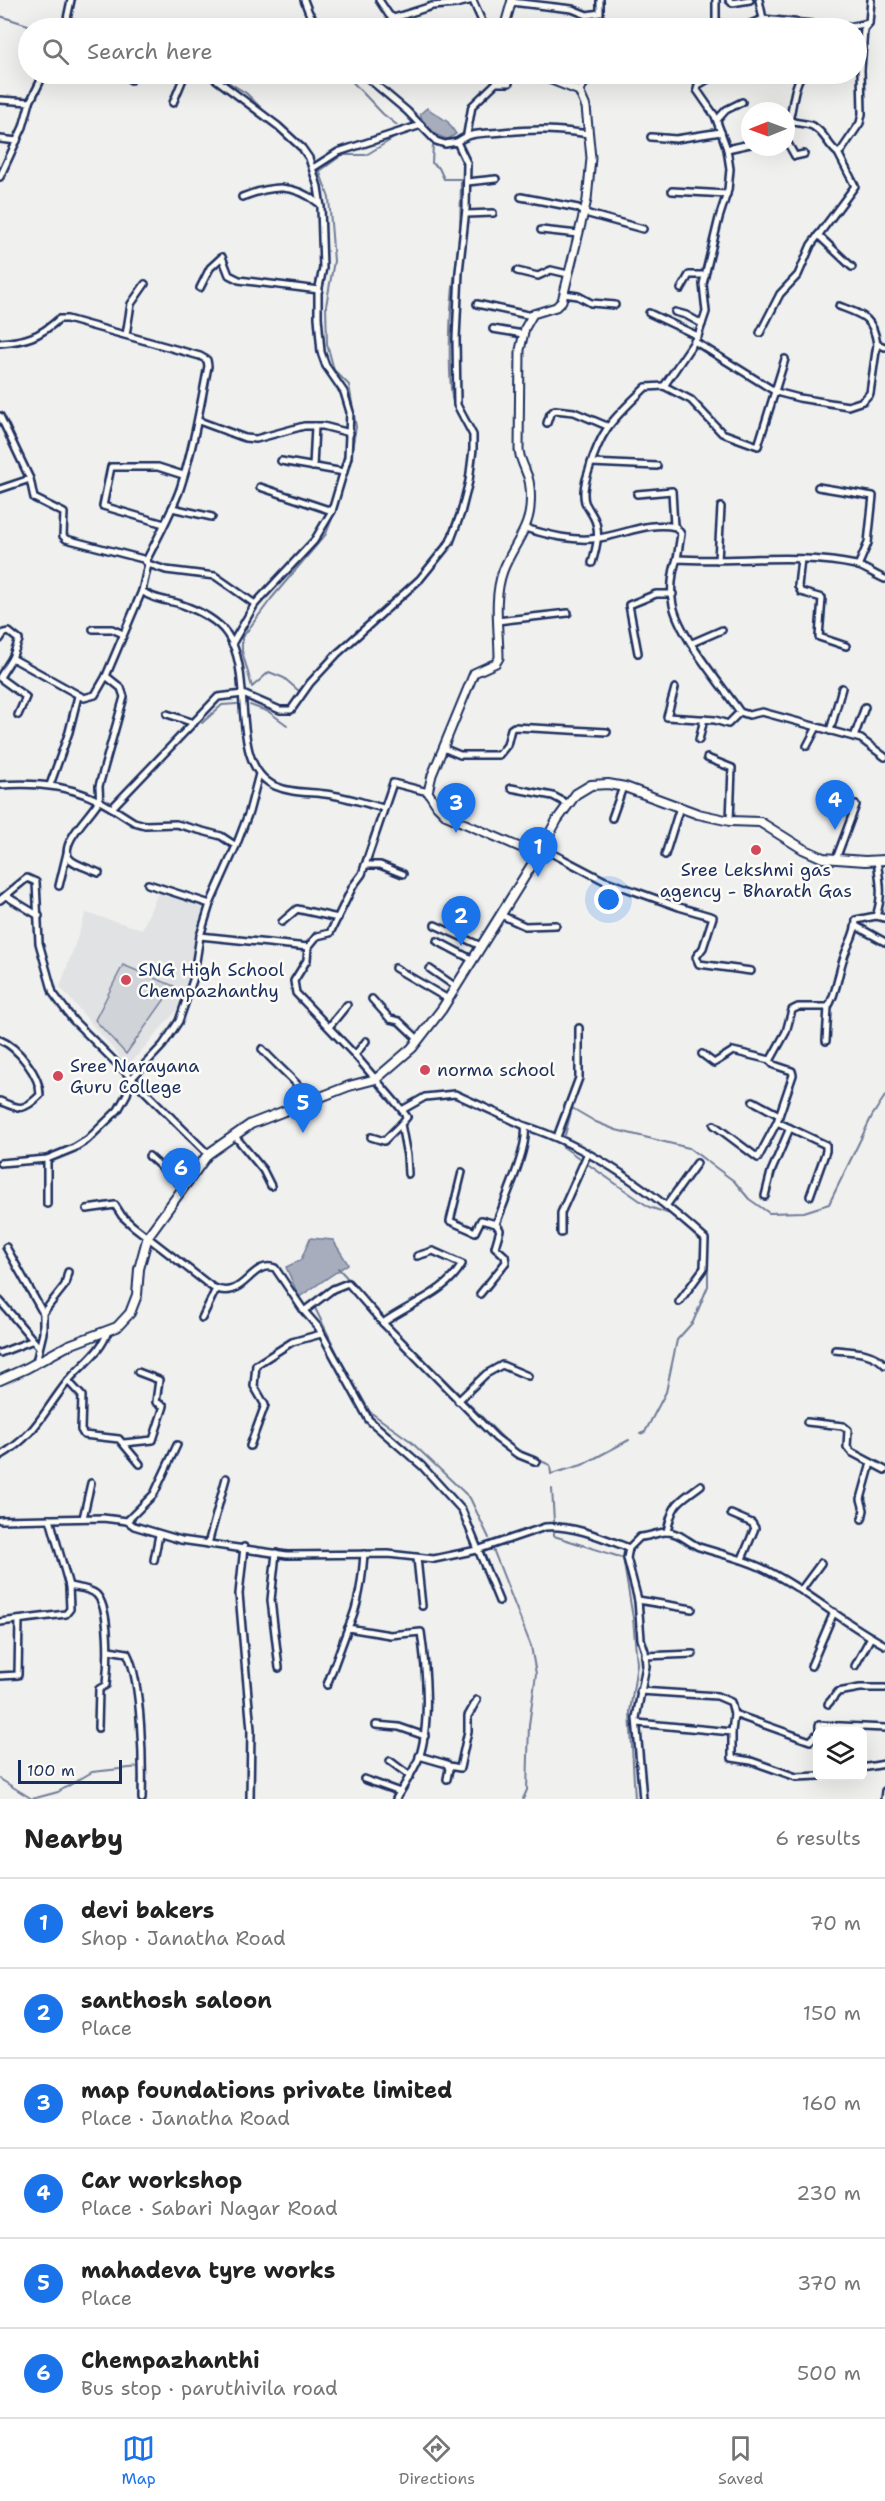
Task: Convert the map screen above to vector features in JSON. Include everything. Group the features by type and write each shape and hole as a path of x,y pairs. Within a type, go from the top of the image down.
{"main road":[{"path":"0,1380 69,1345 117,1327 130,1313 137,1295 139,1269 148,1236 208,1154 250,1124 349,1086 376,1079 392,1067 419,1040 456,987 568,804 576,794 591,785 608,784 623,787 698,814 730,821 760,822 803,849 823,858 881,861"}],"street":[{"path":"67,18 71,0"},
{"path":"304,0 313,18"},
{"path":"379,0 389,15 394,18 432,6 473,0 481,18"},
{"path":"558,8 561,0"},
{"path":"507,18 512,1 572,9 587,15 600,13 600,0"},
{"path":"716,0 717,18"},
{"path":"729,0 736,3 750,0"},
{"path":"759,0 763,18"},
{"path":"867,25 871,0"},
{"path":"0,177 39,84"},
{"path":"173,103 180,84"},
{"path":"222,84 278,126 302,148 312,168 320,204 323,267 318,317 321,352 326,366 344,392 350,411 350,433 344,472 332,511 314,541 255,604 232,644"},
{"path":"375,84 407,111 436,141 445,144 457,142 467,134 532,128 588,134"},
{"path":"467,134 472,106 496,84 509,84"},
{"path":"477,304 532,316 556,307 564,294 585,213 591,158 586,107 579,91 561,84"},
{"path":"579,91 584,84"},
{"path":"664,386 696,339 706,312 703,284 727,194 730,169 727,149 717,120 697,90 700,84"},
{"path":"793,102 798,84"},
{"path":"838,153 857,129 862,114 861,84"},
{"path":"0,100 30,102"},
{"path":"717,120 726,110 741,102"},
{"path":"760,333 780,294 798,275 811,245 855,186 838,153 814,127 795,121"},
{"path":"312,168 338,152 421,125"},
{"path":"651,137 676,140 721,132"},
{"path":"0,139 17,141"},
{"path":"112,808 218,697 243,694 280,710 291,710 310,684 406,594 450,542 469,481 473,449 473,435 457,405 459,272 466,214 467,164 457,142"},
{"path":"727,149 741,146"},
{"path":"795,156 804,154"},
{"path":"467,182 496,179"},
{"path":"242,197 276,188 285,188 305,192 320,204"},
{"path":"672,191 727,194"},
{"path":"521,197 578,208 585,213 642,229"},
{"path":"466,214 493,213"},
{"path":"541,230 578,234"},
{"path":"818,235 852,267"},
{"path":"200,288 210,268 222,257 229,275 239,280 319,290"},
{"path":"517,271 538,276 551,270 568,274"},
{"path":"681,289 689,274 705,275"},
{"path":"126,335 130,304 145,284"},
{"path":"564,294 578,296 591,303 615,305"},
{"path":"649,313 696,339 776,392 848,406 863,401 870,393 877,344 874,327 867,319 839,306"},
{"path":"675,312 702,324"},
{"path":"532,316 523,334 520,350 519,450 520,463 526,472 531,491 530,511 525,528 502,572 496,621 499,658 496,663 474,673 432,775 428,792 437,807 447,816 540,852 603,880 679,908 713,917 703,948 696,957 699,964 751,971"},
{"path":"0,343 19,341 42,334 59,319 67,319 200,356 207,360 208,366 199,421 172,508 147,562 142,591 106,676 95,695 84,698 78,696 12,658"},
{"path":"493,329 523,334"},
{"path":"877,344 885,347"},
{"path":"592,563 597,538 596,521 584,498 584,490 596,445 607,426 646,387 664,386 691,400 722,433 758,446 785,359"},
{"path":"547,423 550,414 555,410 564,409 607,426"},
{"path":"0,416 30,479 34,498 64,513 63,536 66,539 136,555 166,570 215,576 255,604"},
{"path":"199,421 245,438 256,439 293,429 315,426 350,433"},
{"path":"313,467 315,426"},
{"path":"281,461 344,472"},
{"path":"591,463 657,466"},
{"path":"164,524 102,506 111,467 158,467 183,475"},
{"path":"0,489 30,479"},
{"path":"260,487 332,511"},
{"path":"818,487 873,496 868,543 858,566"},
{"path":"636,494 672,491 675,507 674,526"},
{"path":"718,560 721,507"},
{"path":"172,508 212,517"},
{"path":"525,528 549,535 597,538 651,524 674,526 681,534 673,569 673,605 692,643 740,712 749,715 762,712 861,739 885,757"},
{"path":"676,559 819,559 858,566 885,579"},
{"path":"801,559 798,586 801,592 822,598 819,637 821,640 846,646"},
{"path":"142,591 152,597 193,609 211,618 227,633 241,674 246,742 259,774 273,785 288,791 326,794 383,808"},
{"path":"638,653 629,605 656,594 673,594"},
{"path":"496,621 568,613"},
{"path":"93,628 112,629 123,634"},
{"path":"692,643 722,630"},
{"path":"0,639 6,632 18,637 19,642 12,658 0,678 26,697 26,702 18,715"},
{"path":"59,886 68,851 78,826 99,800 99,786 124,697 121,688 106,676"},
{"path":"675,688 667,717 704,719 728,724 740,712"},
{"path":"830,730 842,688"},
{"path":"50,784 65,743 78,696"},
{"path":"854,737 865,707"},
{"path":"167,714 194,723"},
{"path":"699,740 704,719"},
{"path":"443,748 460,755 499,755 507,745 511,729 514,727 607,732"},
{"path":"807,746 817,727"},
{"path":"707,758 732,768 730,821"},
{"path":"0,1155 1,1163 47,1159 74,1148 93,1134 118,1110 127,1094 132,1078 163,1045 179,1021 193,980 200,936 210,904 249,812 259,774"},
{"path":"371,1137 384,1141 407,1117 355,1055 296,993 294,981 307,960 308,947 317,936 330,933 365,865 393,783 428,792"},
{"path":"0,785 50,784 99,800 134,822 145,825 176,824 221,836 236,846"},
{"path":"612,818 623,787"},
{"path":"512,788 553,796 568,804"},
{"path":"836,859 856,805"},
{"path":"665,855 680,807"},
{"path":"68,851 69,857 74,862 99,873"},
{"path":"876,916 882,898 881,861"},
{"path":"365,865 380,865 404,874"},
{"path":"0,900 27,878 36,882 39,943 53,993 73,1020 208,1154"},
{"path":"147,884 210,904"},
{"path":"6,896 39,916"},
{"path":"282,922 297,909 338,918"},
{"path":"501,915 525,926 556,925"},
{"path":"826,1041 828,1007 844,955 856,926 856,920 876,916 885,918"},
{"path":"435,926 481,946"},
{"path":"856,926 885,942"},
{"path":"200,936 308,947"},
{"path":"437,941 473,960"},
{"path":"395,968 448,999"},
{"path":"430,969 456,987"},
{"path":"372,999 390,1019 399,1021 419,1040"},
{"path":"328,1027 347,1005"},
{"path":"770,1060 786,1032 792,1010 798,1007 828,1007"},
{"path":"556,1137 579,1078 579,1028"},
{"path":"0,1040 11,1044 40,1084 40,1095 29,1106 17,1108 0,1101"},
{"path":"355,1055 366,1041"},
{"path":"262,1049 304,1090 312,1102"},
{"path":"702,1054 714,1063 733,1052 770,1060 774,1065 792,1071 793,1075 777,1122 758,1158 714,1125"},
{"path":"402,1110 425,1097 455,1094 525,1126 556,1137 650,1192 705,1239 704,1268 679,1302"},
{"path":"753,1101 779,1115"},
{"path":"777,1122 826,1145 810,1196"},
{"path":"401,1124 408,1174"},
{"path":"496,1224 523,1153 525,1126"},
{"path":"765,1196 771,1172 790,1128"},
{"path":"234,1135 263,1170 271,1186"},
{"path":"561,1233 561,1214 587,1155"},
{"path":"149,1156 183,1187"},
{"path":"46,1204 47,1159"},
{"path":"666,1206 697,1163"},
{"path":"462,1172 450,1221 475,1232 481,1220 496,1224 500,1230 495,1247 505,1256 506,1262 480,1294"},
{"path":"87,1209 115,1205 122,1216 216,1289 223,1292 232,1291 262,1268 270,1266 280,1273 321,1334 369,1420 422,1466 462,1510 499,1601"},
{"path":"6,1247 43,1313 44,1323 36,1362"},
{"path":"383,1323 445,1286 457,1274 462,1264 433,1251 417,1256"},
{"path":"43,1313 65,1285 68,1272"},
{"path":"304,1311 333,1289 348,1283 458,1401 507,1448 537,1462"},
{"path":"202,1318 216,1289"},
{"path":"0,1301 31,1341 39,1347"},
{"path":"0,1456 31,1434 68,1381 99,1350 108,1331"},
{"path":"250,1446 266,1405 254,1386 256,1365 292,1342 321,1334"},
{"path":"0,1353 31,1341"},
{"path":"836,1350 862,1352 880,1359 885,1365"},
{"path":"458,1401 486,1374 502,1365 528,1376"},
{"path":"124,1443 153,1440 164,1406 156,1402 159,1380 138,1372"},
{"path":"68,1381 82,1396 81,1430 84,1435 113,1437 124,1443 140,1464"},
{"path":"807,1422 843,1426 848,1430 847,1447 851,1452 885,1470"},
{"path":"127,1521 154,1494 177,1445"},
{"path":"862,1519 864,1510 861,1499 871,1463"},
{"path":"208,1544 226,1478"},
{"path":"83,1518 91,1483"},
{"path":"666,1532 670,1515 678,1500 701,1485"},
{"path":"731,1514 752,1523 755,1528 742,1559"},
{"path":"0,1520 104,1518 127,1521 159,1535 287,1555 364,1554 435,1559 477,1550 545,1527 557,1527 595,1536 629,1548"},
{"path":"0,1622 66,1614 70,1610 69,1586 50,1519"},
{"path":"643,1799 637,1723 640,1691 646,1666 638,1599 627,1558 629,1548 640,1537 651,1537 666,1532 674,1533 696,1545 742,1559 801,1590 885,1644"},
{"path":"154,1560 159,1535"},
{"path":"244,1547 239,1594 251,1730 250,1799"},
{"path":"276,1553 271,1600 279,1668"},
{"path":"327,1685 356,1611 362,1585 364,1554"},
{"path":"417,1558 422,1606"},
{"path":"801,1590 821,1563"},
{"path":"69,1586 86,1589 96,1594 102,1606 109,1650 106,1685 99,1689 98,1728"},
{"path":"638,1599 692,1609"},
{"path":"811,1666 834,1612"},
{"path":"0,1676 18,1675 19,1620"},
{"path":"348,1629 390,1635 421,1632 426,1691 424,1736 419,1756 396,1799"},
{"path":"855,1666 871,1637"},
{"path":"109,1650 128,1653 133,1664 140,1736 142,1799"},
{"path":"645,1656 693,1654"},
{"path":"828,1704 838,1692 861,1688 885,1688"},
{"path":"640,1691 717,1696 731,1702 734,1714 732,1758 751,1761 796,1777 813,1776"},
{"path":"419,1756 460,1768 468,1731 468,1716 477,1700"},
{"path":"734,1714 810,1741 813,1738"},
{"path":"637,1723 732,1732"},
{"path":"376,1725 399,1727 424,1736"},
{"path":"819,1727 819,1725 863,1727"},
{"path":"867,1727 885,1728"},
{"path":"390,1761 410,1776"},
{"path":"867,1767 885,1764"},
{"path":"447,1779 449,1766"},
{"path":"364,1779 400,1792"},
{"path":"884,1799 885,1791"}],"shaded area":[{"name":"SNG High School Chempazhanthy","path":"159,891 204,903 192,950 193,972 184,1002 128,1066 60,987 86,913 142,929"},
{"path":"123,965 174,986 126,1054 95,1020"}],"water":[{"path":"427,108 448,122 456,134 448,139 431,130 424,123 420,114"},
{"path":"310,1238 333,1240 348,1264 299,1297 286,1267 301,1260"}],"waterway":[{"path":"301,0 304,7"},
{"path":"0,16 18,22"},
{"path":"231,84 246,93 267,114"},
{"path":"354,84 383,114 397,125"},
{"path":"283,127 296,139"},
{"path":"320,171 342,155 366,155 399,135"},
{"path":"433,144 432,163 439,168 444,179 461,179 460,243"},
{"path":"308,153 314,160"},
{"path":"319,170 329,198 334,261 326,306 327,344 334,370 349,385 356,427 351,454"},
{"path":"458,260 451,309 450,367 453,402 470,438 464,490"},
{"path":"349,462 337,506 326,534 271,599 242,638 242,651 252,687 269,672 284,678 299,691 336,649 366,625"},
{"path":"430,563 447,539 462,498"},
{"path":"202,723 222,705 237,704"},
{"path":"250,705 269,712 287,725"},
{"path":"565,1135 572,1108 616,1130 689,1148 734,1181 749,1199 769,1213 804,1212 829,1204 872,1116 885,1096"},
{"path":"562,1146 579,1158"},
{"path":"589,1165 649,1207 670,1214 700,1240"},
{"path":"640,1434 645,1432 666,1392 677,1340 693,1322 708,1286 708,1247"},
{"path":"338,1268 383,1316"},
{"path":"314,1306 341,1361 370,1412 409,1440 470,1498 489,1538"},
{"path":"390,1325 458,1393"},
{"path":"466,1401 514,1449 550,1465 551,1474"},
{"path":"551,1474 582,1465 629,1440"},
{"path":"552,1489 554,1521"},
{"path":"554,1532 554,1536 623,1558 633,1618 637,1664 630,1712 635,1799"},
{"path":"493,1549 531,1646 536,1674 529,1725 527,1790 523,1799"},
{"path":"0,1779 32,1799 58,1792 92,1772 139,1767 138,1799"}],"place":[{"name":"Car workshop","path":"835,830"},
{"name":"map foundations private limited","path":"456,833"},
{"name":"Sree Lekshmi gas agency - Bharath Gas","path":"756,850"},
{"name":"devi bakers","path":"538,877"},
{"name":"santhosh saloon","path":"461,946"},
{"name":"SNG High School Chempazhanthy","path":"126,980"},
{"name":"norma school","path":"425,1070"},
{"name":"Sree Narayana Guru College","path":"58,1076"},
{"name":"mahadeva tyre works","path":"303,1133"},
{"name":"Chempazhanthi","path":"181,1198"}]}
